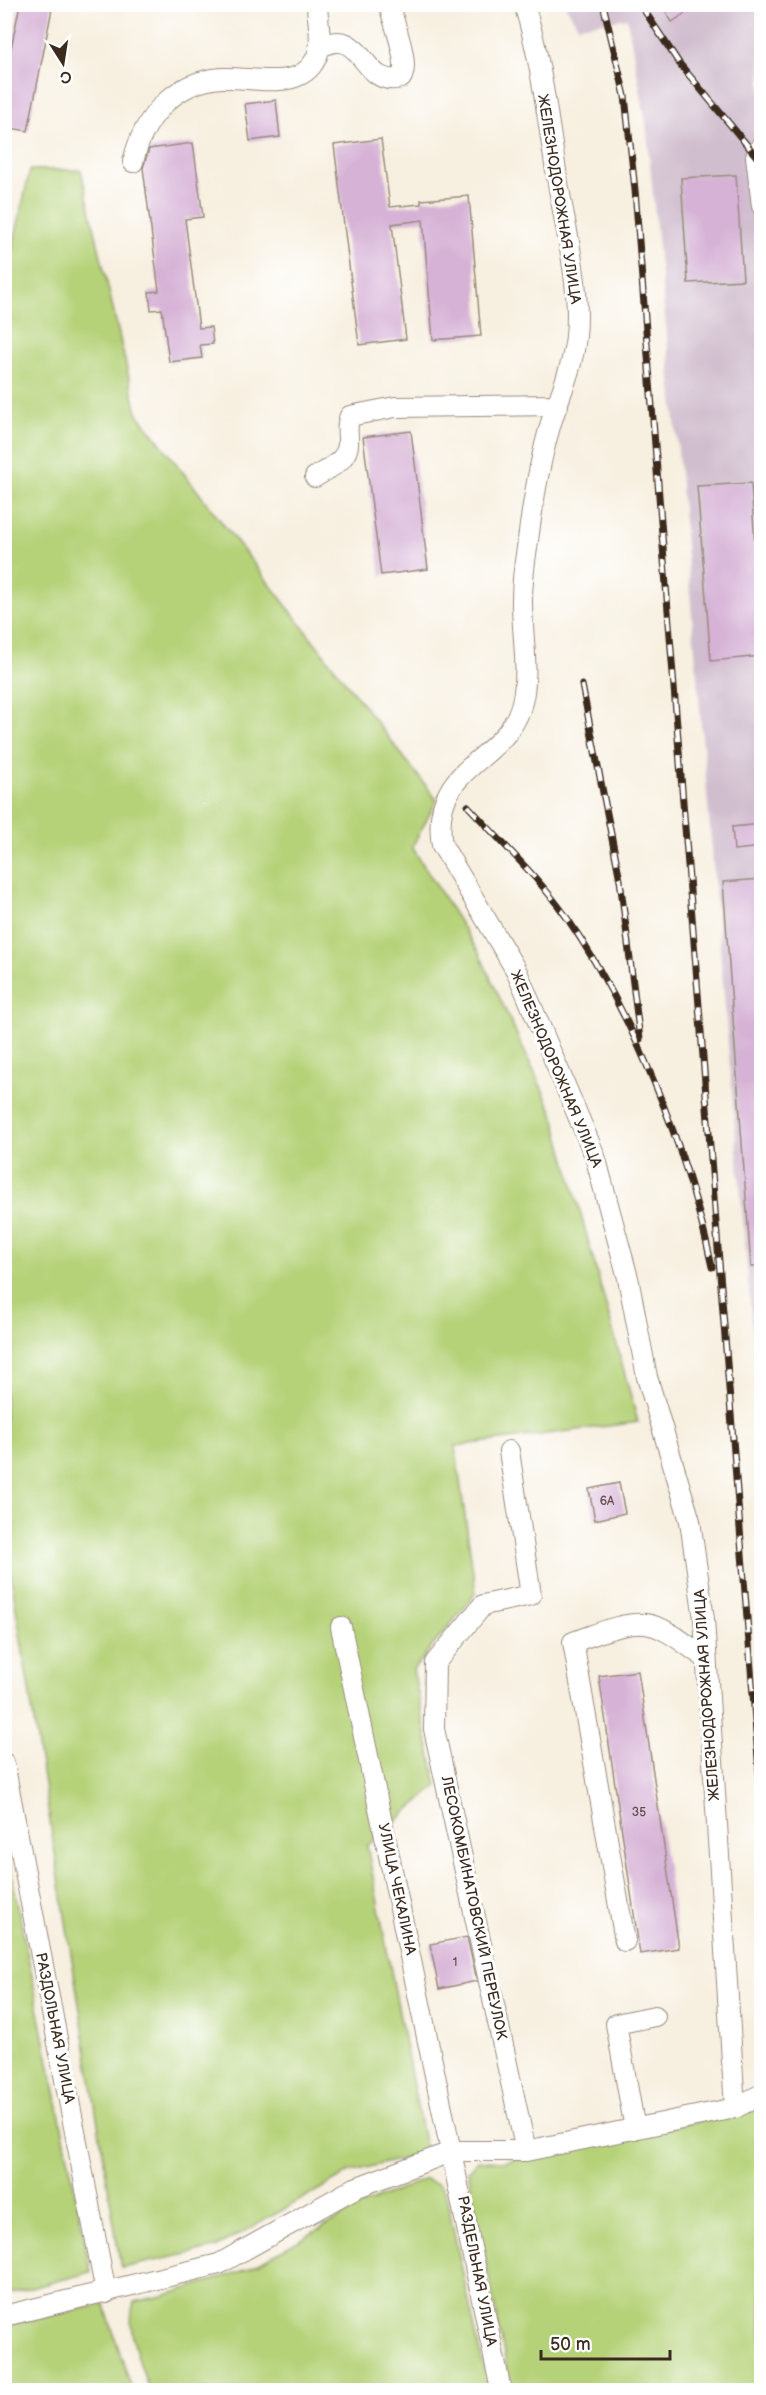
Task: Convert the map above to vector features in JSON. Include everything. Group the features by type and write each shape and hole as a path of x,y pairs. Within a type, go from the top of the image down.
{"street":[{"path":"316,4 320,48"},
{"path":"133,162 141,133 151,118 171,98 211,80 232,78 256,82 290,78 307,69 320,48 330,42 347,43 353,47 376,74 390,80 401,78 404,74 404,62 389,4"},
{"name":"ЖЕЛЕЗНОДОРОЖНАЯ УЛИЦА","path":"524,4 543,92 576,308 572,359 540,476 526,550 522,603 526,675 523,699 506,734 452,786 442,804 439,825 442,845 517,972 595,1156 623,1258 647,1377 690,1521 704,1618 735,2108"},
{"path":"762,145 756,156 762,206"},
{"path":"315,477 344,457 348,449 347,423 350,416 407,407 558,405"},
{"name":"ЛЕСОКОМБИНАТОВСКИЙ ПЕРЕУЛОК","path":"509,1450 531,1595 483,1605 435,1663 434,1729 526,2151"},
{"path":"625,1941 573,1642 620,1627 645,1624 662,1630 706,1658"},
{"name":"УЛИЦА ЧЕКАЛИНА","path":"341,1627 453,2151"},
{"name":"РАЗДОЛЬНАЯ УЛИЦА","path":"4,1763 106,2293"},
{"path":"635,2129 616,2025 655,2016"},
{"path":"4,2316 219,2264 355,2188 453,2151 526,2151 735,2108 762,2094"},
{"name":"РАЗДЕЛЬНАЯ УЛИЦА","path":"453,2151 501,2391"}],"shaded area":[{"path":"565,5 761,5 761,1433 678,450 646,123 627,18 578,26"}],"green space":[{"path":"30,170 81,170 137,413 437,800 412,847 479,953 553,1113 638,1422 455,1446 476,1593 413,1670 437,1786 367,1846 426,2153 350,2172 215,2248 121,2268 5,1539 4,287"},
{"path":"4,1837 91,2272 5,2295 4,2295"},
{"path":"761,2101 761,2390 511,2390 468,2171 478,2160 501,2162 735,2114"},
{"path":"425,2179 439,2184 446,2195 488,2390 149,2390 132,2335 134,2302 163,2296 248,2269 361,2206"},
{"path":"104,2304 132,2390 5,2390 5,2326"}],"building":[{"path":"20,4 53,4 28,131 4,127 4,83"},
{"path":"661,4 699,4 672,22"},
{"path":"276,100 280,137 250,141 245,104"},
{"path":"381,139 390,207 421,204 421,200 469,196 481,336 433,340 423,220 392,224 406,339 359,345 334,145"},
{"path":"193,143 203,217 185,219 199,328 211,327 213,344 200,345 202,358 169,362 162,309 151,310 149,292 159,291 143,168 149,149"},
{"path":"736,175 743,280 688,283 681,178"},
{"path":"411,431 428,569 381,575 363,437"},
{"path":"751,483 762,656 711,661 697,486"},
{"path":"762,824 762,847 734,850 732,827"},
{"path":"762,879 762,1267 751,1267 723,882"},
{"path":"619,1483 625,1513 595,1520 589,1489"},
{"path":"638,1671 679,1948 640,1954 599,1676"},
{"path":"467,1937 477,1981 439,1989 430,1944"}],"railway":[{"path":"603,4 625,96 635,190 762,1809"},
{"path":"640,4 679,63 762,163"},
{"path":"582,685 620,880 640,1039"},
{"path":"468,806 565,915 614,996 655,1084 673,1130 688,1176 712,1267"}]}
